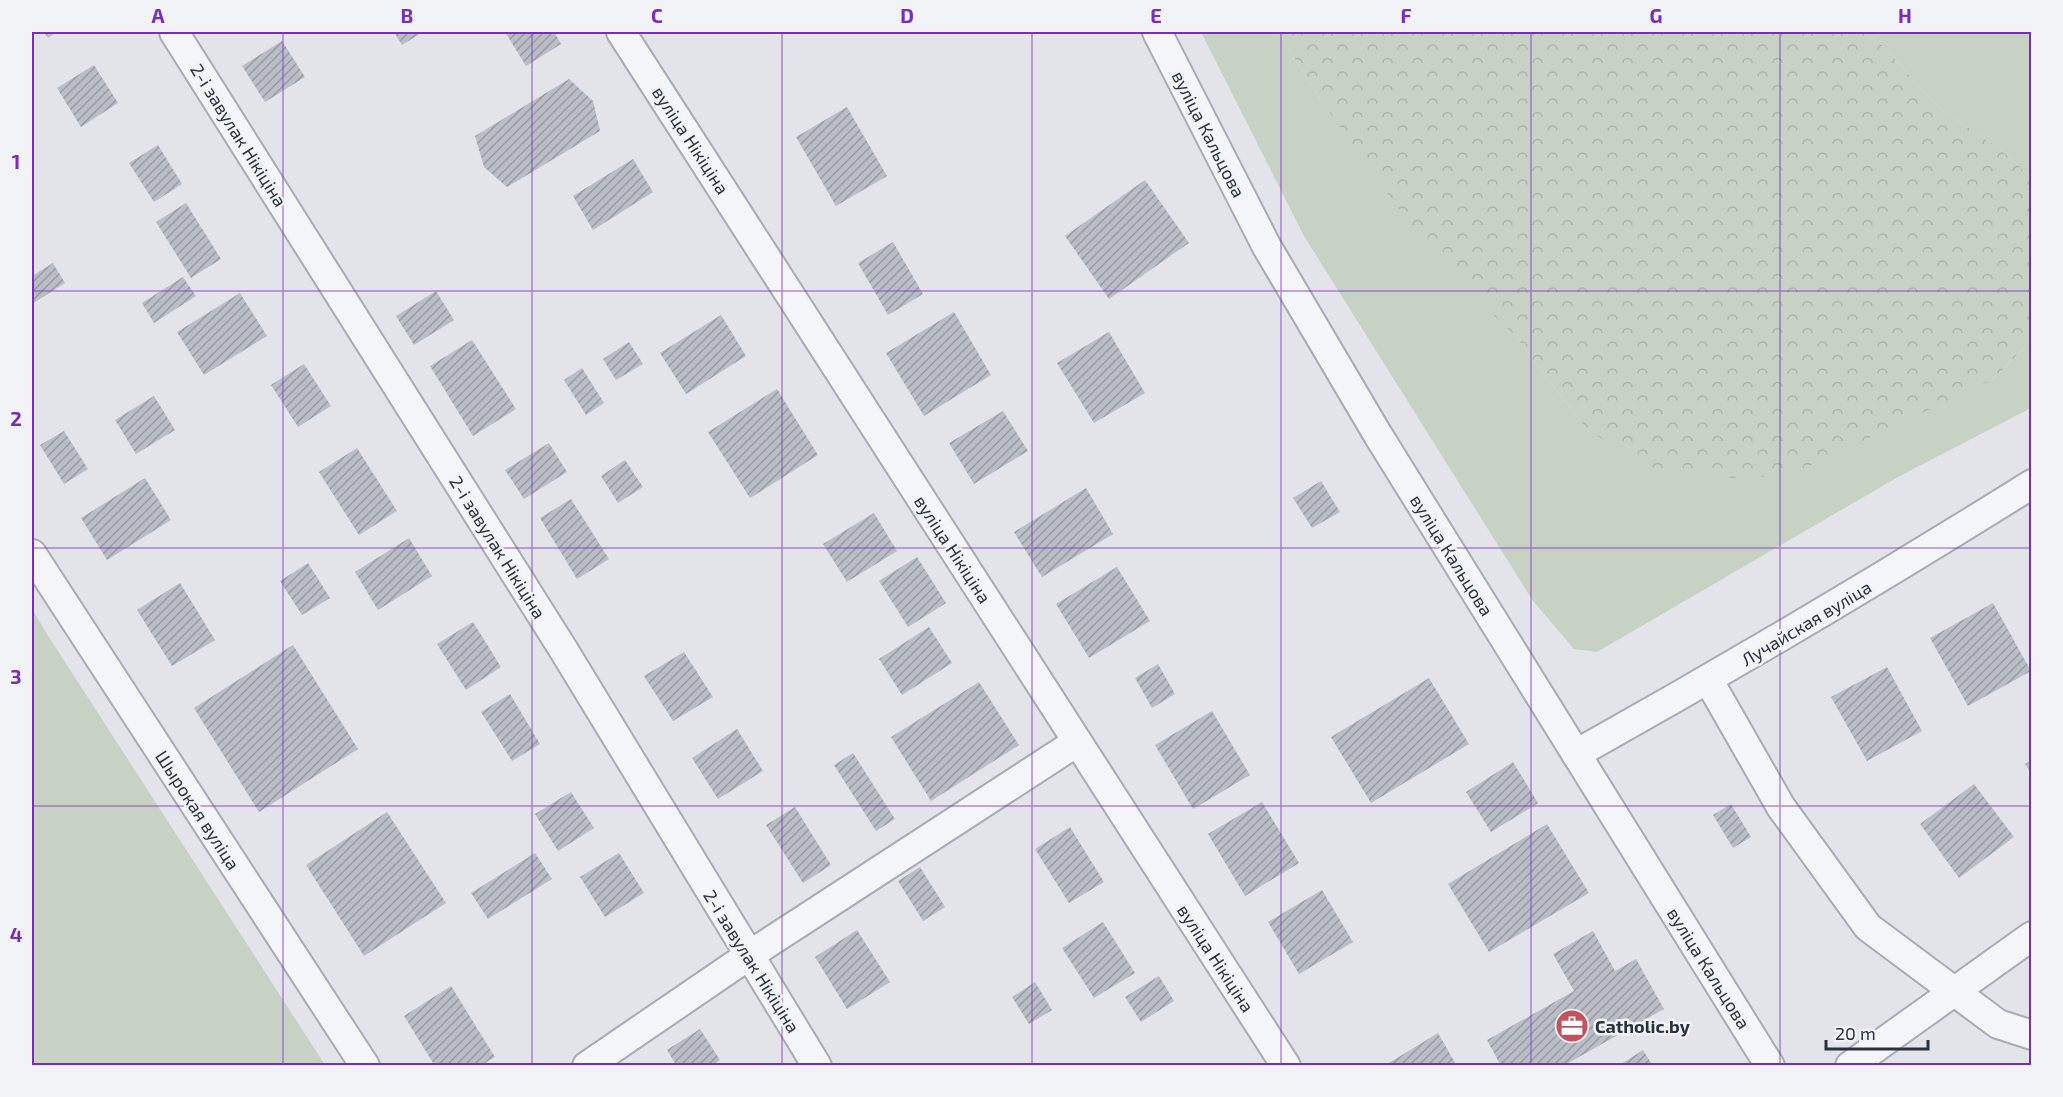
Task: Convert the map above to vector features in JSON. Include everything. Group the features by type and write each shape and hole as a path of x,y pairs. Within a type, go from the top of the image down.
{"street":[{"name":"2-і завулак Нікіціна","path":"174,32 563,649 748,956 817,1065"},
{"name":"вуліца Нікіціна","path":"621,32 1286,1065"},
{"name":"вуліца Кальцова","path":"1157,32 1267,247 1378,435 1770,1065"},
{"name":"Лучайская вуліца","path":"1576,754 1709,681 1916,557 2031,484"},
{"name":"Шырокая вуліца","path":"32,554 365,1065"},
{"path":"1709,681 1781,807 1868,927 1998,1024 2031,1035"},
{"path":"587,1065 748,956 1077,742"},
{"path":"1850,1065 2031,936"}],"green space":[{"path":"1201,32 1278,32 1320,99 1515,336 1586,428 1992,380 2031,341 2031,408 1898,477 1597,652 1574,649 1533,601 1304,236"},
{"path":"1278,32 1860,32 1880,43 1939,108 1999,148 2031,178 2031,341 1992,380 1788,476 1728,478 1642,466 1586,428 1515,336 1426,247 1320,99"},
{"path":"1860,32 2031,32 2031,178 1999,148 1939,108 1880,43"},
{"path":"32,609 47,634 325,1065 32,1065"}],"building":[{"path":"44,32 57,32 48,38"},
{"path":"394,32 423,32 402,45"},
{"path":"505,32 554,32 561,44 526,66"},
{"path":"282,41 305,77 265,102 242,66"},
{"path":"94,65 118,103 81,127 57,88"},
{"path":"569,79 593,101 600,131 507,187 484,167 475,136"},
{"path":"847,107 887,176 836,206 796,137"},
{"path":"158,145 182,184 154,202 129,163"},
{"path":"633,159 653,192 593,230 573,196"},
{"path":"1145,180 1189,243 1109,299 1065,236"},
{"path":"186,203 221,259 191,278 156,222"},
{"path":"893,242 923,294 888,315 858,263"},
{"path":"53,263 65,283 32,304 32,276"},
{"path":"183,277 196,296 154,323 142,303"},
{"path":"436,291 454,320 414,345 396,316"},
{"path":"240,293 267,336 204,375 177,332"},
{"path":"954,312 991,375 924,416 886,353"},
{"path":"721,315 746,356 686,394 660,353"},
{"path":"1109,332 1145,393 1094,423 1057,363"},
{"path":"472,340 516,409 473,436 430,366"},
{"path":"629,342 643,364 616,380 603,359"},
{"path":"304,364 331,406 298,427 271,385"},
{"path":"582,368 604,403 586,415 564,380"},
{"path":"777,389 818,455 750,498 708,432"},
{"path":"154,396 175,430 136,454 115,420"},
{"path":"1003,411 1028,451 974,484 949,443"},
{"path":"64,431 88,469 64,484 40,445"},
{"path":"549,443 567,472 524,499 505,470"},
{"path":"357,448 397,511 359,535 319,472"},
{"path":"625,460 643,487 618,503 601,476"},
{"path":"145,478 171,520 107,560 81,518"},
{"path":"1321,481 1340,512 1312,528 1293,498"},
{"path":"1086,488 1113,534 1042,577 1014,532"},
{"path":"571,499 609,559 577,579 540,518"},
{"path":"874,513 897,551 847,582 823,544"},
{"path":"409,538 432,576 378,610 355,572"},
{"path":"917,557 946,603 908,627 879,581"},
{"path":"308,563 330,598 302,615 280,581"},
{"path":"1117,567 1150,621 1089,658 1056,604"},
{"path":"180,583 215,640 172,666 137,610"},
{"path":"1993,603 2031,671 1968,706 1930,638"},
{"path":"473,622 501,667 466,690 437,644"},
{"path":"929,627 952,663 902,695 879,659"},
{"path":"293,645 358,749 259,812 194,708"},
{"path":"684,652 713,697 673,721 644,676"},
{"path":"1158,664 1175,694 1152,708 1135,678"},
{"path":"1887,667 1922,731 1867,761 1831,697"},
{"path":"1429,678 1469,744 1371,803 1331,737"},
{"path":"979,682 1019,745 931,801 891,737"},
{"path":"510,694 540,744 512,761 481,712"},
{"path":"1212,711 1250,775 1193,809 1155,745"},
{"path":"737,729 763,771 718,799 692,758"},
{"path":"853,753 895,819 876,831 834,765"},
{"path":"2032,760 2032,775 2025,764"},
{"path":"1513,762 1538,803 1491,832 1466,792"},
{"path":"1974,784 2014,837 1959,878 1920,824"},
{"path":"571,792 594,828 558,851 535,814"},
{"path":"1262,802 1299,863 1245,896 1208,834"},
{"path":"1731,804 1751,837 1733,848 1713,815"},
{"path":"795,807 831,865 803,883 766,825"},
{"path":"387,812 446,903 364,956 306,865"},
{"path":"1547,824 1589,893 1489,952 1448,884"},
{"path":"1070,827 1104,882 1069,903 1035,849"},
{"path":"535,853 552,879 488,919 471,893"},
{"path":"619,853 644,893 605,917 580,877"},
{"path":"920,867 945,907 923,921 898,881"},
{"path":"1322,890 1353,942 1299,974 1268,922"},
{"path":"1103,922 1135,973 1094,998 1062,948"},
{"path":"857,930 890,982 847,1009 815,957"},
{"path":"1593,931 1615,971 1636,959 1664,1009 1563,1066 1501,1066 1487,1040 1574,991 1553,954"},
{"path":"1159,976 1174,1001 1141,1022 1125,997"},
{"path":"1035,982 1052,1010 1029,1024 1012,997"},
{"path":"451,986 495,1057 480,1066 435,1066 404,1016"},
{"path":"700,1029 720,1060 712,1066 677,1066 667,1050"},
{"path":"1438,1033 1457,1066 1384,1066"},
{"path":"1643,1050 1653,1066 1618,1066"}],"place":[{"name":"Catholic.by","path":"1572,1026"}]}
